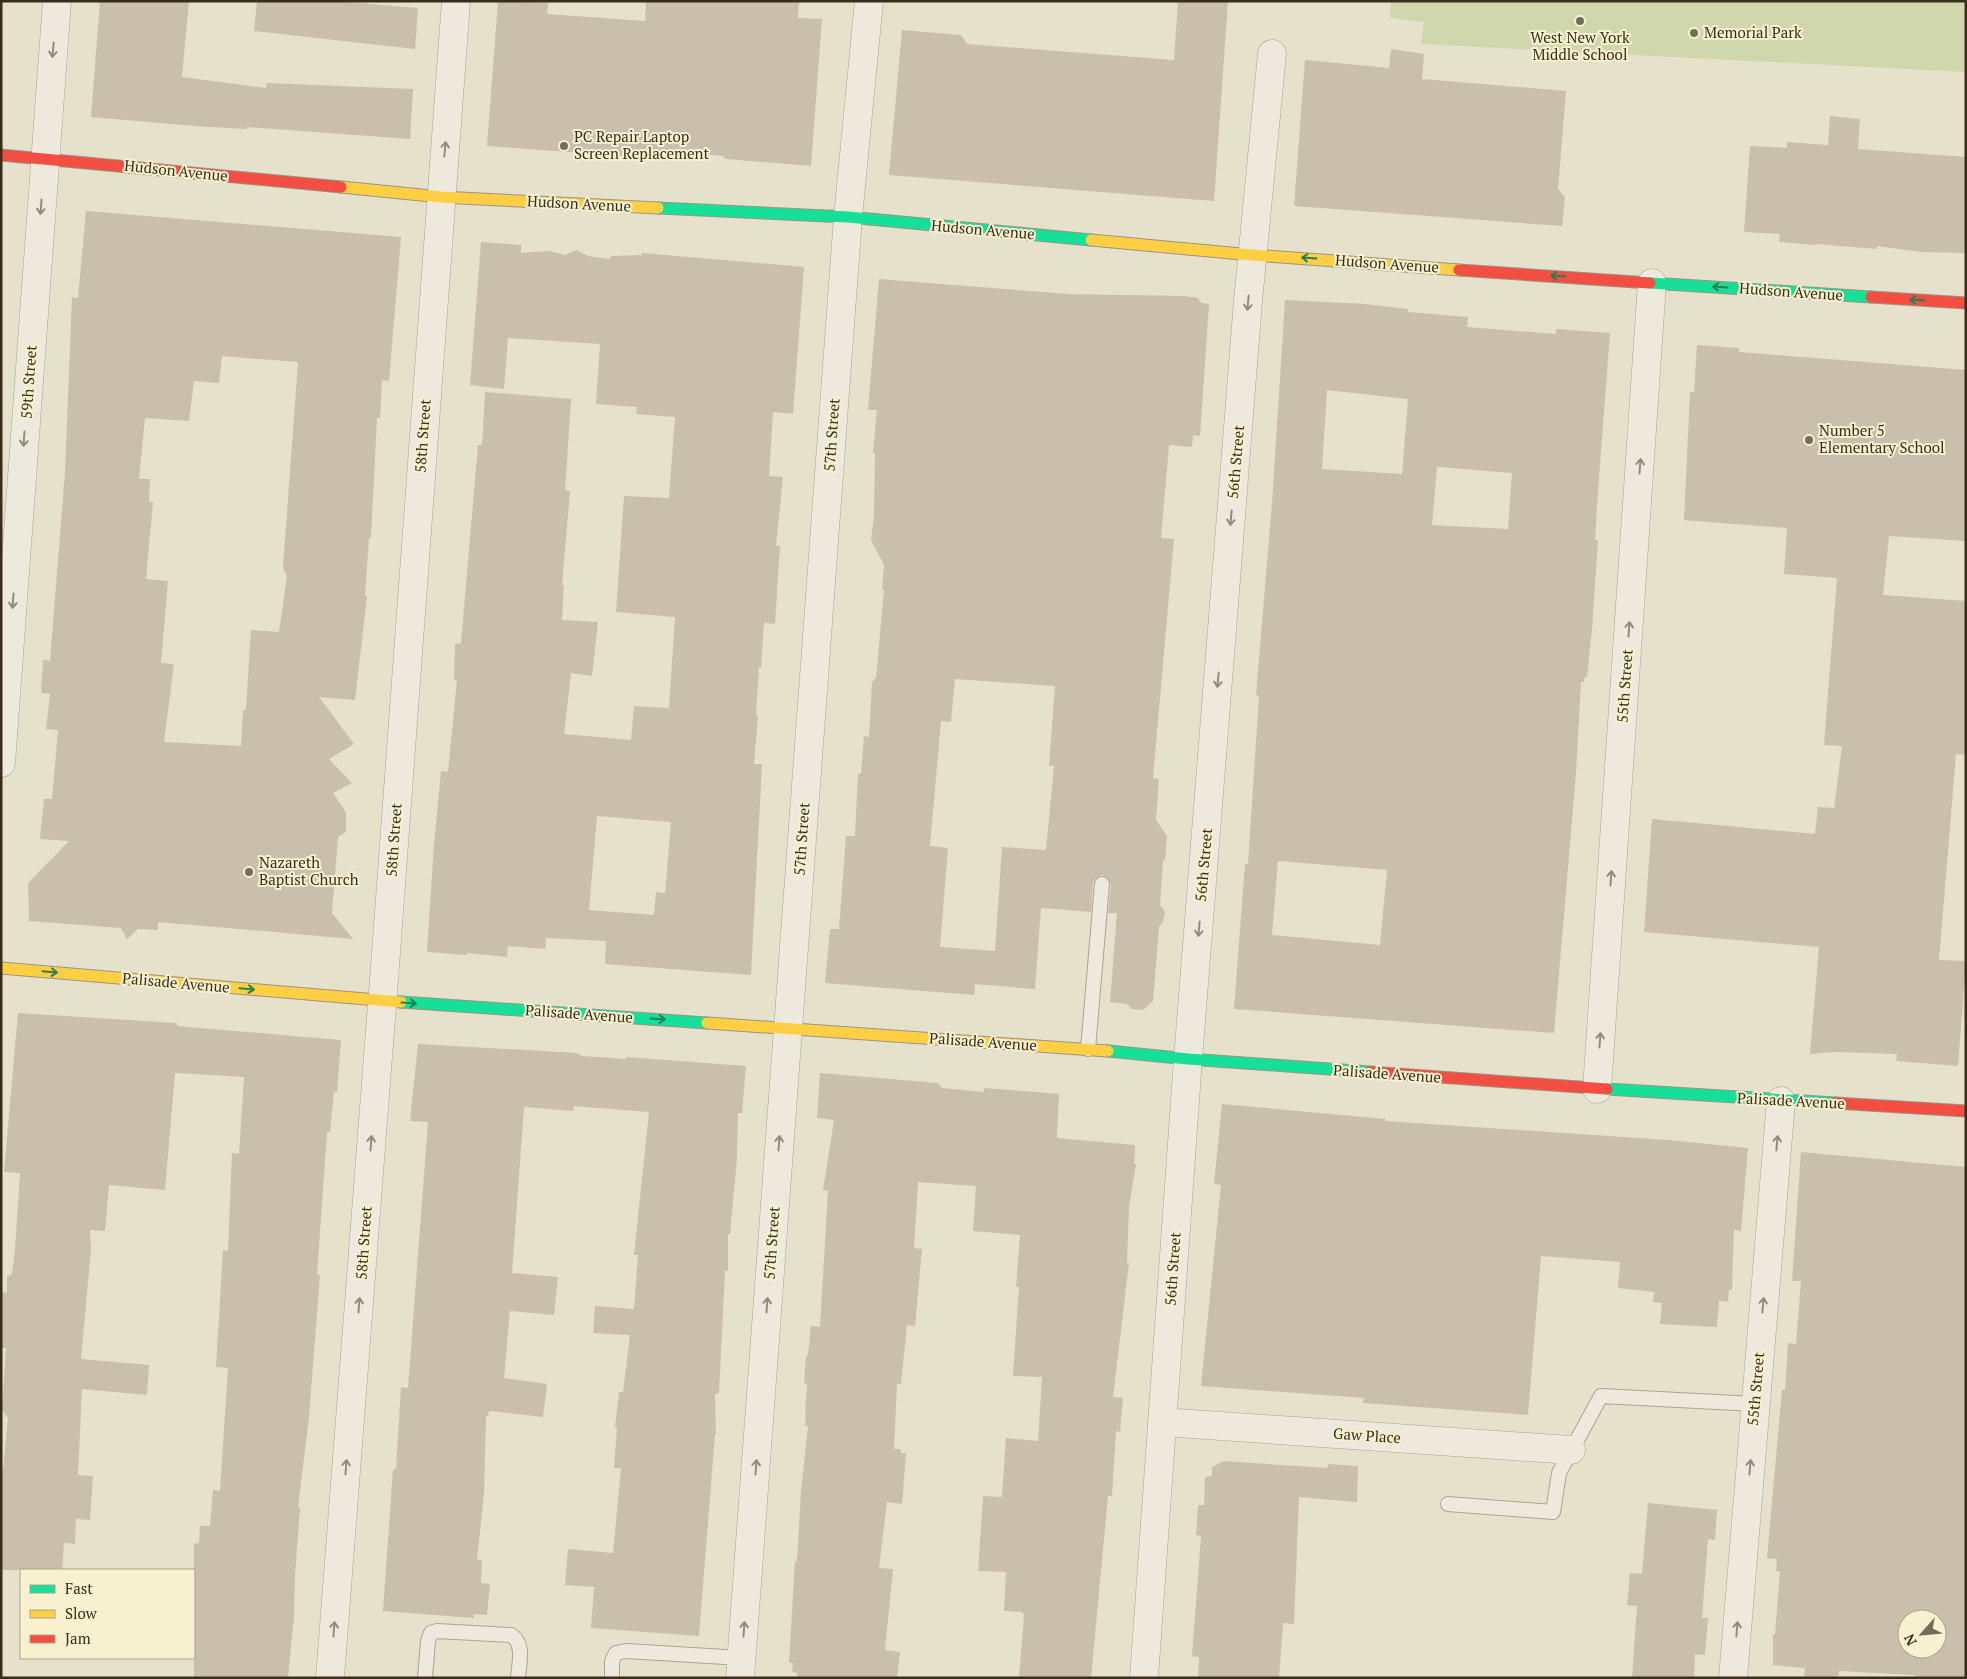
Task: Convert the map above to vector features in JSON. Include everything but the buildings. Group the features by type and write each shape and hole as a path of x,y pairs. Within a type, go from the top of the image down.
{"street":[{"name":"59th Street","path":"1,763 57,1"},
{"name":"58th Street","path":"330,1678 456,1"},
{"name":"57th Street","path":"741,1668 848,218 869,1"},
{"name":"56th Street","path":"1144,1678 1188,1059 1252,255 1272,54"},
{"name":"Hudson Avenue","path":"1,155 440,197 848,218 1252,255 1966,303"},
{"name":"55th Street","path":"1597,1089 1652,283"},
{"name":"Palisade Avenue","path":"1,968 382,1001 1088,1049 1188,1059 1597,1089 1966,1111"},
{"name":"55th Street","path":"1733,1678 1781,1101"},
{"name":"Gaw Place","path":"1162,1422 1571,1450"}],"lane":[{"path":"1088,1049 1102,884"},
{"path":"1448,1504 1553,1512 1559,1473 1601,1396 1755,1404"},
{"path":"425,1678 428,1641 431,1633 437,1631 511,1636 517,1639 520,1645 518,1678"},
{"path":"612,1678 612,1661 616,1654 626,1651 741,1668"}],"green space":[{"name":"Memorial Park","path":"1391,1 1966,1 1966,72 1421,44 1424,22 1390,18"}],"traffic: fast":[{"path":"658,208 848,217 1091,240"},
{"path":"1650,283 1871,297"},
{"path":"401,1002 707,1023"},
{"path":"1108,1051 1188,1059 1370,1072"},
{"path":"1607,1089 1835,1103"}],"traffic: slow":[{"path":"341,187 441,197 658,208"},
{"path":"1091,240 1252,255 1459,270"},
{"path":"1,968 401,1002"},
{"path":"707,1023 1108,1051"}],"traffic: jam":[{"path":"1,155 341,187"},
{"path":"1459,270 1650,283"},
{"path":"1871,297 1966,303"},
{"path":"1370,1072 1607,1089"},
{"path":"1835,1103 1966,1111"}],"place":[{"name":"West New York Middle School","path":"1580,21"},
{"name":"Memorial Park","path":"1694,33"},
{"name":"PC Repair Laptop Screen Replacement","path":"564,146"},
{"name":"Number 5 Elementary School","path":"1809,440"},
{"name":"Nazareth Baptist Church","path":"249,872"}]}
